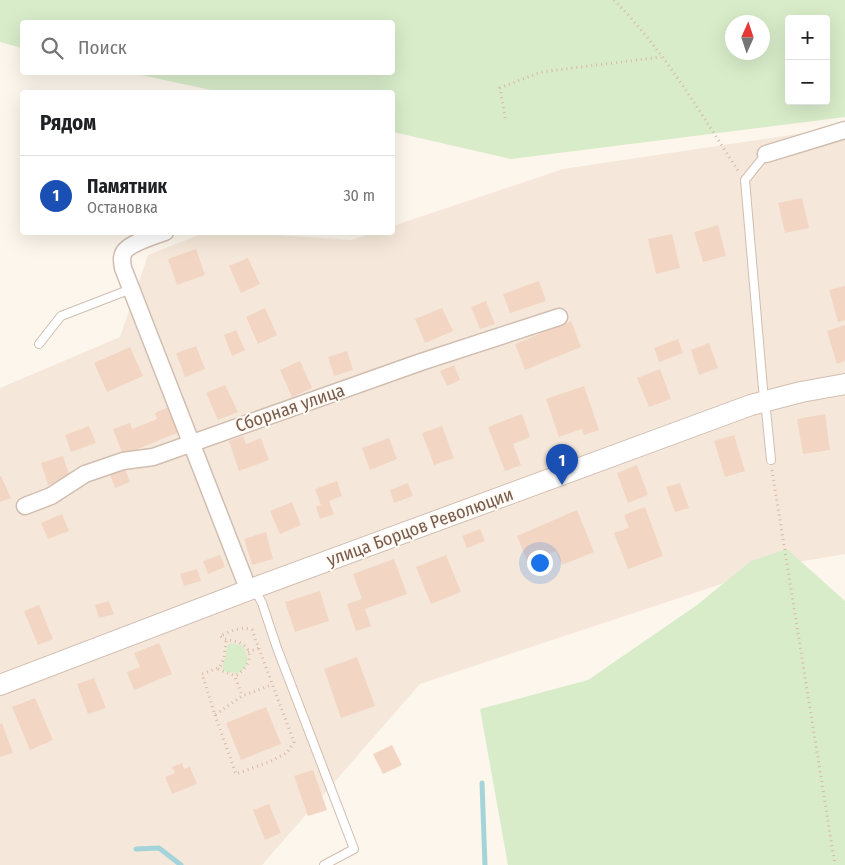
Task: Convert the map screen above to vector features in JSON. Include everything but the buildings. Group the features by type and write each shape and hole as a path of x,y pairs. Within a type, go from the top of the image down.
{"street":[{"path":"766,154 845,130"},
{"path":"157,235 132,245 125,250 122,258 123,268 191,443 251,589"},
{"name":"Сборная улица","path":"25,506 51,496 85,474 123,461 152,457 412,365 559,317"},
{"name":"улица Борцов Революции","path":"0,685 251,589 765,400 845,384"}],"lane":[{"path":"766,154 745,180 762,389 765,400 771,460"},
{"path":"39,344 61,316 132,289"},
{"path":"251,589 262,603 277,648 354,849 324,865"}],"path":[{"path":"614,0 634,19 745,180"},
{"path":"505,118 500,88 541,72 661,57"},
{"path":"771,460 835,865"},
{"path":"226,640 223,663 218,668 202,674 236,774 287,753 294,742 249,628 228,632 220,636 226,640 241,643 247,648 249,656 248,665 242,673 235,676"},
{"path":"248,652 258,648"},
{"path":"218,668 235,676 242,696"},
{"path":"215,715 242,696 272,685"}],"shaded area":[{"path":"845,127 845,554 775,566 420,684 262,865 0,865 0,388 120,337 148,255 199,235 279,235 351,240 367,235 395,235 395,225 563,169"}],"green space":[{"path":"0,0 845,0 845,117 511,159 395,132 395,90 211,90 141,75 395,75 395,20 20,20 20,47 0,42"},
{"path":"787,549 845,601 845,865 508,865 480,709 588,680 697,605 751,561"},
{"path":"229,643 241,645 246,652 247,664 242,671 237,673 224,671 222,666"}],"waterway":[{"path":"482,783 485,865"},
{"path":"136,849 159,848 181,865"}],"place":[{"name":"Памятник","path":"562,485"}]}
